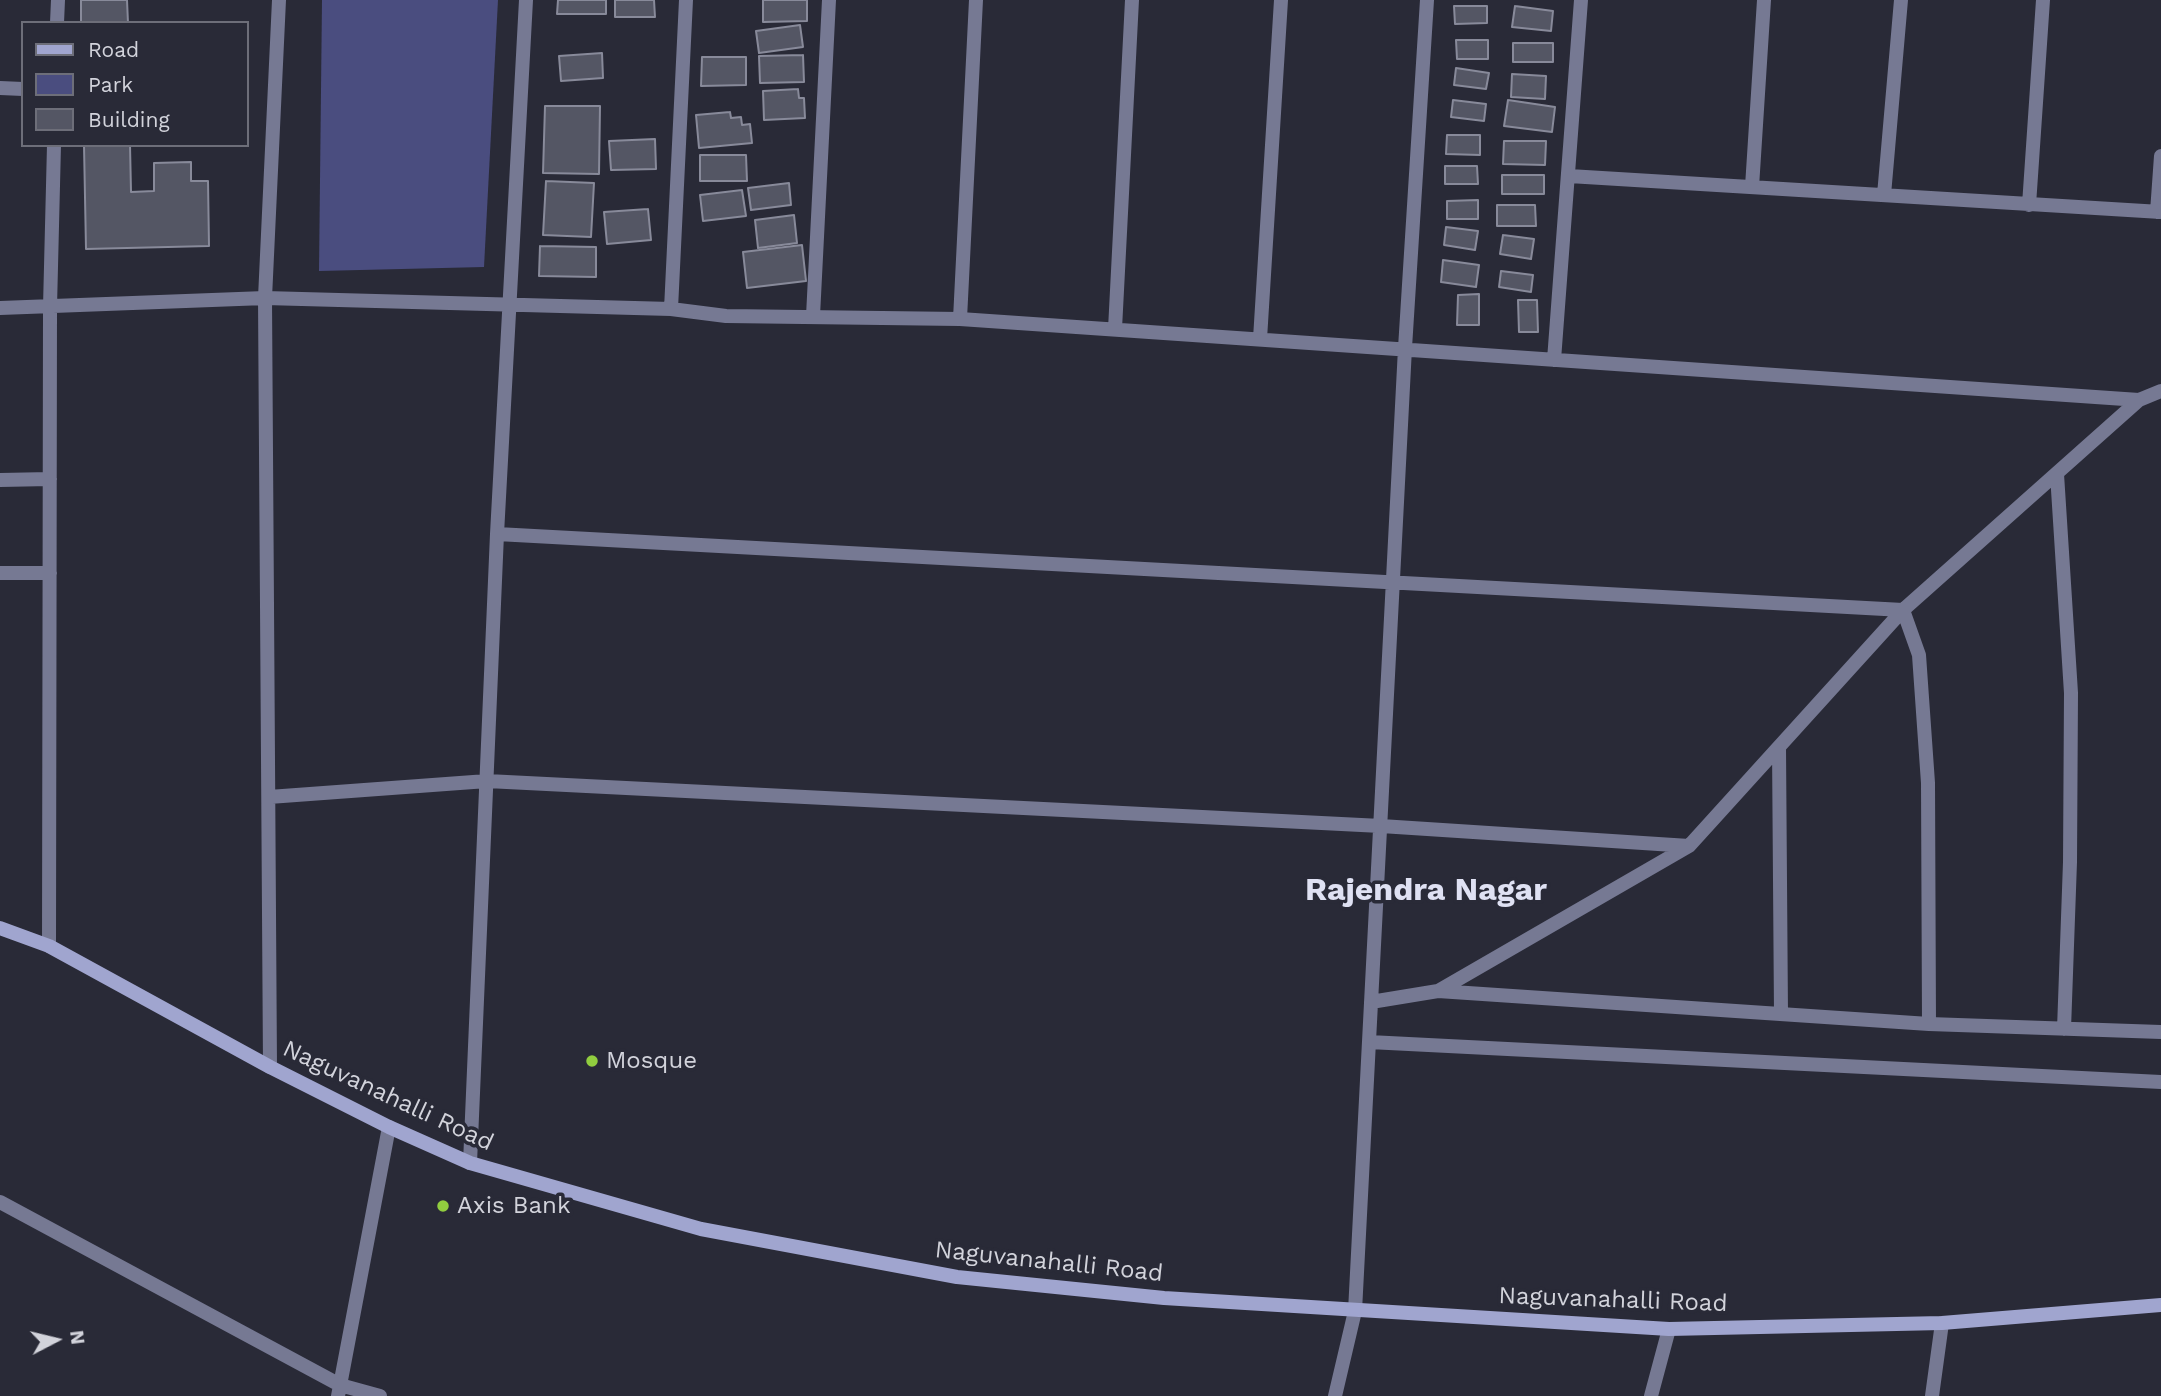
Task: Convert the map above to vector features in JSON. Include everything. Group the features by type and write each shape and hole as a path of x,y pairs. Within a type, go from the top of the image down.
{"street":[{"path":"57,21 58,0"},
{"path":"270,1067 265,298 279,0"},
{"path":"470,1163 497,534 526,0"},
{"path":"671,310 686,0"},
{"path":"814,316 829,0"},
{"path":"960,319 976,0"},
{"path":"1115,329 1132,0"},
{"path":"1260,339 1281,0"},
{"path":"1335,1396 1354,1311 1405,348 1427,0"},
{"path":"1555,360 1581,0"},
{"path":"1752,187 1764,0"},
{"path":"1884,195 1901,0"},
{"path":"2029,205 2043,0"},
{"path":"0,88 21,89"},
{"path":"49,946 50,307 54,147"},
{"path":"1569,176 2159,212 2161,156"},
{"path":"0,308 265,298 509,303 671,310 726,316 960,319 2139,400"},
{"path":"1438,991 1689,846 1903,610 2139,400 2161,391"},
{"path":"2057,474 2071,693 2070,862 2064,1029"},
{"path":"0,480 50,479"},
{"path":"497,534 1903,610"},
{"path":"0,573 50,573"},
{"path":"1903,610 1919,655 1928,783 1929,1024"},
{"path":"1779,747 1781,1014"},
{"path":"269,797 487,781 1381,826 1689,846"},
{"name":"Naguvanahalli Road","path":"0,928 49,946 270,1067 389,1127 470,1163 701,1229 957,1277 1164,1298 1669,1329 1942,1323 2161,1305"},
{"path":"1371,1002 1438,991 1929,1024 2161,1032"},
{"path":"1369,1042 2161,1082"},
{"path":"339,1391 389,1127"},
{"path":"0,1202 339,1391 380,1396"},
{"path":"1932,1396 1942,1323"},
{"path":"1651,1396 1669,1329"}],"green space":[{"path":"322,0 498,0 484,267 319,271"}],"building":[{"path":"81,0 127,0 128,21 81,21"},
{"path":"558,0 606,0 606,14 557,14"},
{"path":"615,0 654,0 655,17 615,17"},
{"path":"763,0 807,0 807,21 763,22"},
{"path":"1454,6 1487,6 1487,23 1455,24"},
{"path":"1515,6 1553,11 1551,31 1512,27"},
{"path":"800,25 803,47 759,53 756,31"},
{"path":"1456,40 1488,40 1488,59 1457,59"},
{"path":"1513,43 1553,43 1553,62 1513,62"},
{"path":"602,53 603,78 561,81 559,56"},
{"path":"803,55 804,82 760,83 759,56"},
{"path":"702,57 746,57 746,85 701,86"},
{"path":"1456,68 1489,73 1486,89 1454,85"},
{"path":"1512,74 1546,76 1545,99 1511,97"},
{"path":"798,89 799,98 804,98 805,118 764,120 763,91"},
{"path":"1453,100 1486,104 1484,121 1451,117"},
{"path":"1508,100 1555,107 1552,132 1504,126"},
{"path":"545,106 600,106 599,174 543,173"},
{"path":"730,112 731,118 741,117 742,125 750,124 752,143 699,148 696,115"},
{"path":"1447,135 1480,135 1480,155 1446,154"},
{"path":"655,139 656,169 611,170 609,141"},
{"path":"1504,141 1546,141 1545,165 1503,164"},
{"path":"84,147 130,147 131,192 154,191 154,163 191,162 191,181 208,181 209,246 86,249"},
{"path":"700,155 746,155 747,181 700,181"},
{"path":"1445,166 1477,166 1478,184 1445,184"},
{"path":"1502,175 1544,175 1544,194 1502,194"},
{"path":"546,181 594,183 591,237 543,235"},
{"path":"789,183 791,205 751,210 748,188"},
{"path":"742,190 746,216 703,221 700,195"},
{"path":"1478,200 1478,219 1447,219 1447,201"},
{"path":"1497,205 1535,205 1536,226 1497,226"},
{"path":"648,209 651,240 607,244 604,212"},
{"path":"794,215 797,243 758,248 755,220"},
{"path":"1446,227 1478,231 1475,250 1444,245"},
{"path":"1503,235 1534,239 1531,259 1500,254"},
{"path":"802,245 806,281 747,288 743,252"},
{"path":"540,246 596,247 596,277 539,276"},
{"path":"1443,260 1479,265 1476,287 1441,282"},
{"path":"1501,271 1533,275 1531,292 1499,287"},
{"path":"1479,294 1479,325 1457,325 1458,295"},
{"path":"1518,300 1537,300 1538,332 1519,332"}],"place":[{"name":"Mosque","path":"592,1061"},
{"name":"Axis Bank","path":"443,1206"}],"district":[{"name":"Rajendra Nagar","path":"1426,891"}]}
